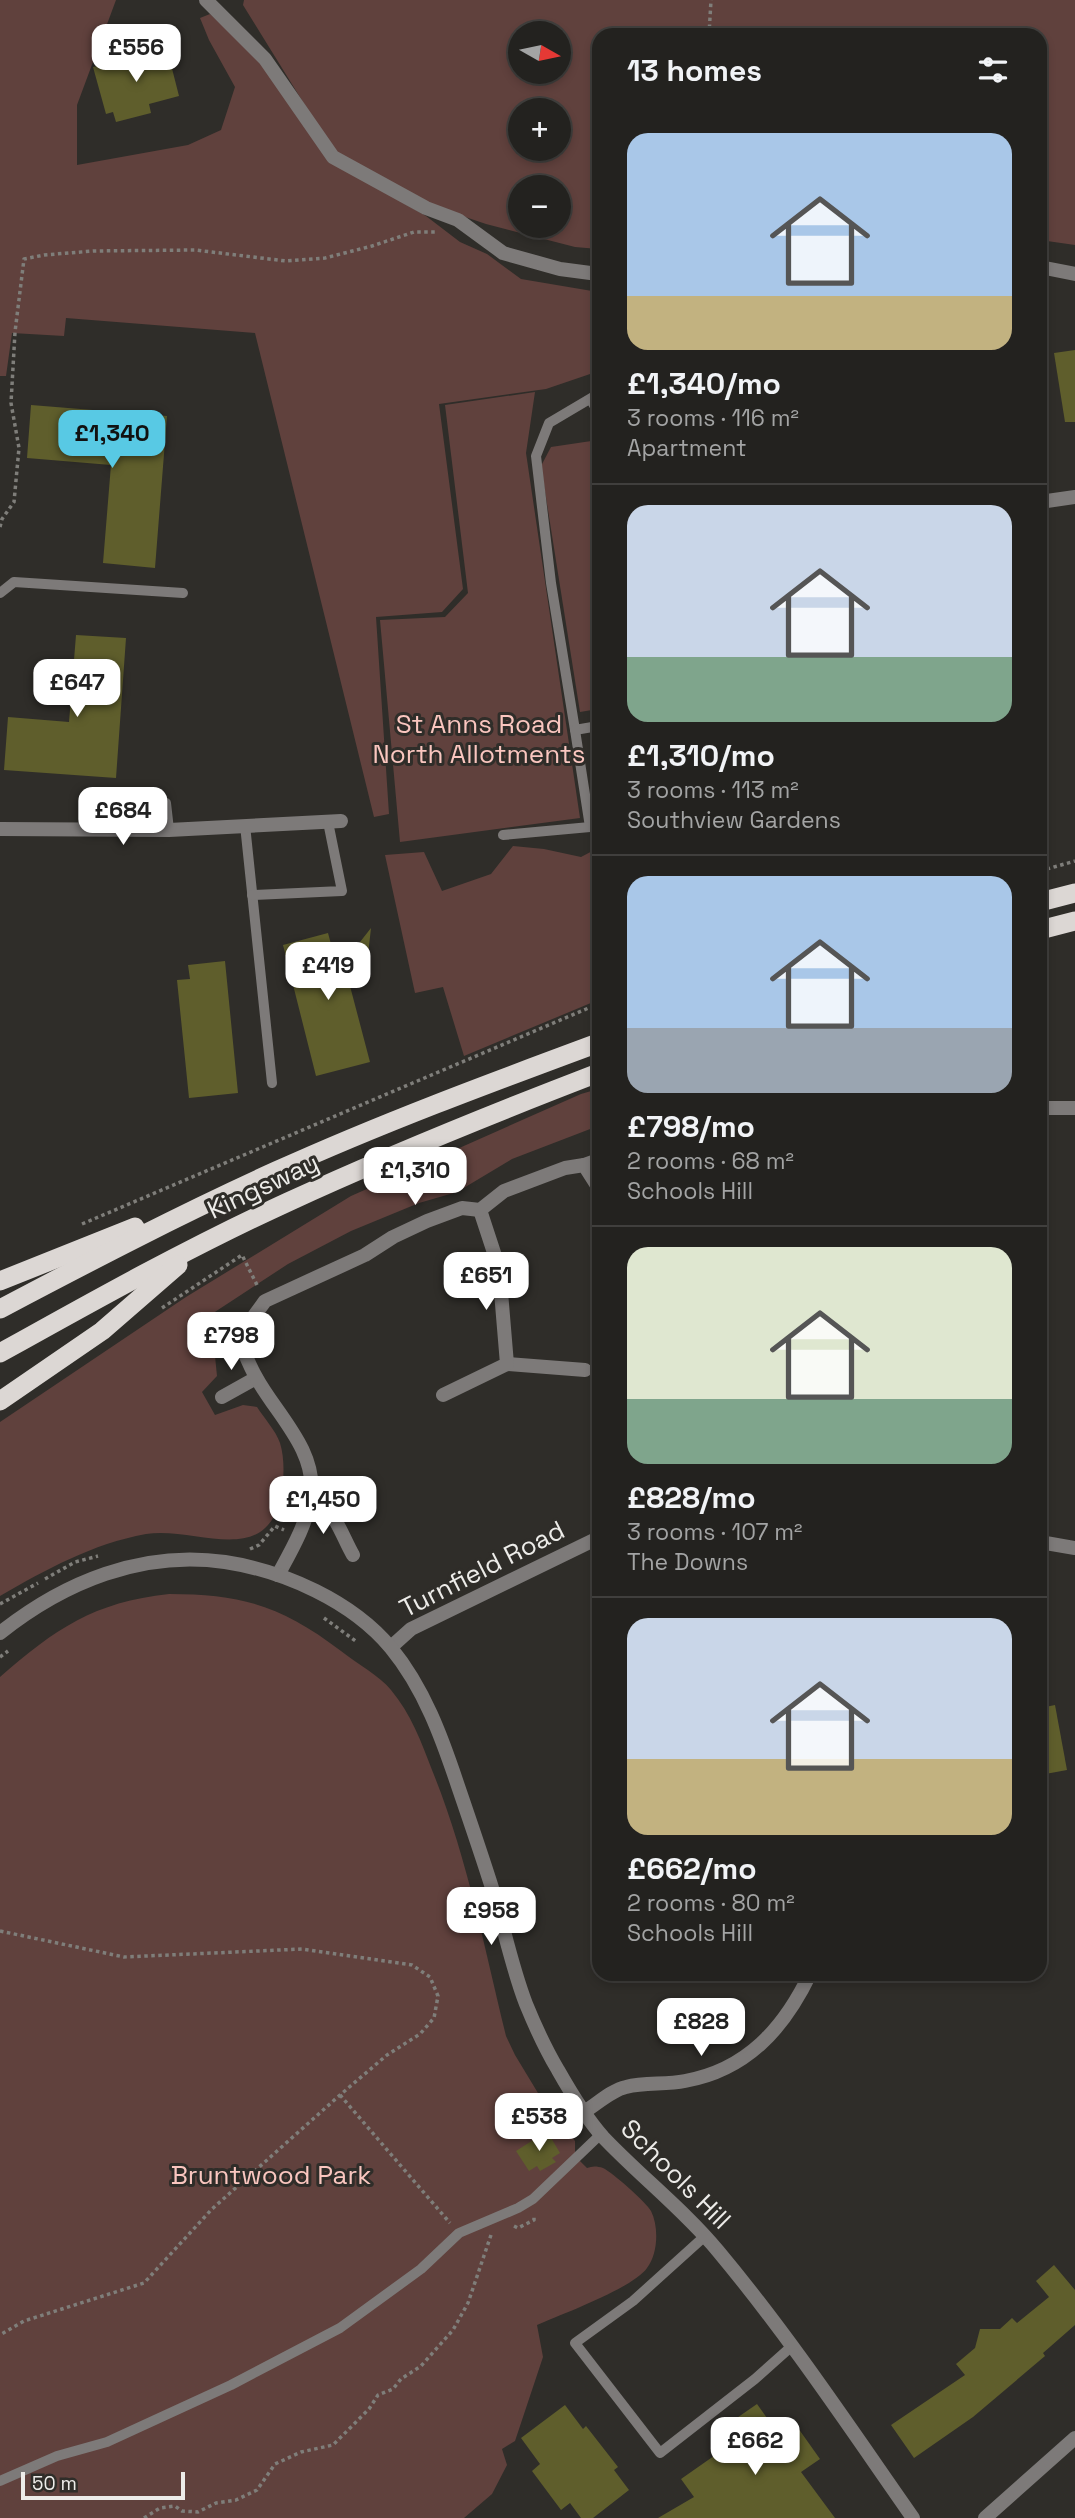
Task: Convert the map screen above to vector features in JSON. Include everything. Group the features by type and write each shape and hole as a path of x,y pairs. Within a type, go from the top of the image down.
{"highway":[{"path":"1047,900 1075,893"},
{"path":"1047,928 1075,921"},
{"name":"Kingsway","path":"0,1309 193,1210 276,1171 385,1124 592,1045"},
{"name":"Kingsway","path":"0,1353 203,1244 395,1154 592,1075"},
{"path":"0,1281 132,1227 193,1210"},
{"path":"0,1401 102,1331 203,1244"}],"street":[{"path":"206,0 265,59 333,157 426,208 458,220 503,253 559,269 592,273"},
{"path":"1047,268 1075,274"},
{"path":"1047,501 1075,497"},
{"path":"0,829 169,830 335,821"},
{"path":"1047,1108 1075,1108"},
{"path":"278,1575 306,1519 311,1496 309,1467 301,1446 256,1378 238,1338 265,1301 365,1255 393,1237 427,1221 462,1208 480,1210 504,1191 565,1168 592,1162"},
{"path":"584,1165 592,1178"},
{"path":"480,1210 499,1268 507,1364"},
{"path":"443,1395 507,1364 584,1370"},
{"path":"222,1397 256,1378"},
{"path":"311,1496 322,1501 330,1510 353,1555"},
{"name":"Turnfield Road","path":"391,1647 420,1624 592,1541"},
{"path":"1047,1543 1075,1548"},
{"name":"Schools Hill","path":"0,1633 44,1601 92,1577 169,1560 215,1561 249,1566 278,1575 323,1595 391,1647 427,1704 448,1756 493,1891 526,2004 558,2069 601,2134 705,2236 792,2346 914,2518"},
{"path":"584,2112 623,2087 685,2081 718,2071 752,2054 774,2033 806,1981"},
{"path":"985,2518 1075,2438"}],"lane":[{"path":"592,399 549,423 536,456 551,583 592,816"},
{"path":"0,593 14,582 183,593"},
{"path":"575,730 592,727"},
{"path":"166,803 169,830"},
{"path":"252,895 342,891 335,821"},
{"path":"245,825 272,1083"},
{"path":"503,835 592,826"},
{"path":"0,2481 57,2456 107,2442 231,2385 340,2328 421,2269 458,2233 533,2199 601,2134"},
{"path":"705,2236 634,2301 575,2343 660,2453 755,2379 792,2346"}],"path":[{"path":"709,28 711,0"},
{"path":"0,527 2,519 14,502 18,461 19,448 11,403 15,332 24,259 93,251 195,250 286,261 325,258 414,232 442,233 458,220"},
{"path":"1047,869 1075,862"},
{"path":"76,1226 592,1007"},
{"path":"318,1615 359,1644"},
{"path":"0,1657 15,1644"},
{"path":"0,1931 124,1957 302,1949 412,1965 430,1977 438,1996 434,2018 420,2034 387,2055 212,2208 144,2283 24,2321 0,2335"},
{"path":"340,2095 458,2233"},
{"path":"509,2223 518,2228 534,2220 533,2199"},
{"path":"144,2518 160,2508 175,2505 182,2511 198,2512 216,2503 236,2500 257,2490 275,2463 301,2452 333,2445 369,2409 378,2395 393,2389 401,2379 421,2366 453,2330 468,2304 492,2232"}],"green space":[{"path":"0,0 116,0 77,105 77,165 188,145 221,130 235,87 200,18 210,14 263,62 327,159 426,216 460,242 487,254 521,279 592,291 592,373 546,389 439,404 463,589 442,612 376,617 389,814 374,817 255,333 66,318 64,336 12,333 6,376 0,376"},
{"path":"244,0 1075,0 1075,245 1047,241 1047,28 592,28 592,248 540,238 571,238 571,175 508,175 508,230 418,201 337,157 243,5"},
{"name":"St Anns Road North Allotments","path":"535,392 526,453 580,818 400,842 380,620 445,617 468,593 445,405"},
{"name":"St Anns Road North Allotments","path":"592,441 592,710 580,712 541,466 551,447"},
{"path":"513,846 581,857 592,851 592,1003 464,1056 443,987 415,993 385,855 424,852 442,891 491,874"},
{"path":"592,1091 592,1128 512,1159 457,1192 419,1203 351,1231 288,1264 195,1325 215,1356 217,1376 202,1392 215,1415 243,1405 257,1407 280,1443 284,1470 281,1496 273,1518 261,1532 245,1538 227,1539 166,1533 126,1538 70,1559 0,1596 0,1422 186,1297 351,1196"},
{"name":"Bruntwood Park","path":"169,1594 240,1600 280,1613 320,1636 391,1690 415,1728 444,1802 474,1902 506,2036 515,2055 541,2098 575,2141 575,2156 587,2168 601,2167 614,2175 643,2201 654,2217 655,2248 651,2262 639,2276 613,2292 537,2325 543,2357 515,2441 502,2449 507,2465 492,2494 464,2518 0,2518 0,1677 39,1645 77,1620 119,1604"}],"building":[{"path":"167,49 179,96 149,104 151,113 116,122 113,112 106,114 93,67"},
{"path":"1075,350 1075,422 1065,422 1054,353"},
{"path":"31,405 167,416 155,568 103,563 111,465 27,458"},
{"path":"76,635 126,638 116,778 4,770 8,717 69,722"},
{"path":"371,928 366,973 345,967 370,1062 316,1076 283,945 328,933 338,970"},
{"path":"225,961 238,1093 189,1098 177,980 190,979 188,965"},
{"path":"1055,1705 1067,1770 1047,1774 1047,1707"},
{"path":"547,2131 560,2153 552,2158 556,2162 540,2171 537,2166 529,2171 516,2151"},
{"path":"1054,2265 1075,2290 1075,2325 1043,2353 1045,2356 973,2417 914,2458 891,2425 965,2375 956,2364 975,2348 980,2329 1000,2329 1012,2318 1017,2323 1049,2297 1036,2281"},
{"path":"757,2404 782,2439 798,2428 820,2459 801,2472 835,2518 658,2518 694,2497 681,2479 741,2437 731,2422"},
{"path":"565,2405 583,2429 586,2426 618,2467 614,2470 629,2490 593,2518 581,2518 570,2503 561,2510 532,2471 540,2464 521,2438"}]}
